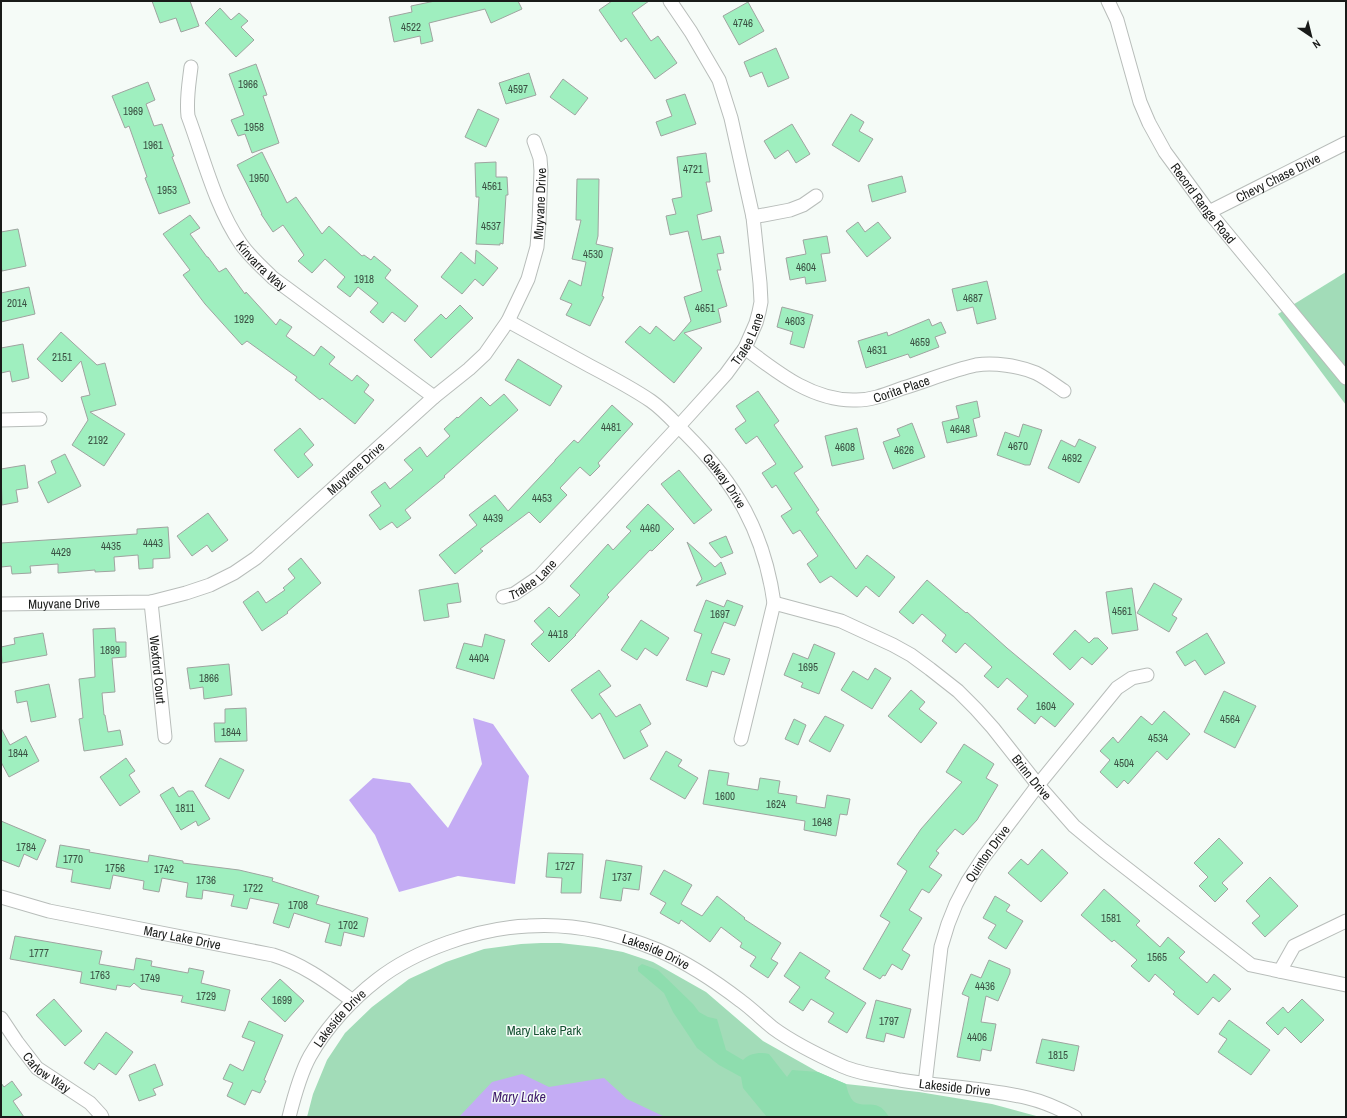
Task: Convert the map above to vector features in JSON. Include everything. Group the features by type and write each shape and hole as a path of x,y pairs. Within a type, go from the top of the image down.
{"street":[{"name":"Tralee Lane","path":"503,597 514,594 539,577 679,426 726,374 745,348 756,323 761,302 753,218 731,118 719,80 691,32 670,1"},
{"name":"Record Range Road","path":"1108,1 1117,20 1140,102 1149,123 1171,160 1209,212 1346,378"},
{"name":"Kinvarra Way","path":"191,67 187,106 188,116 218,202 229,225 242,246 256,263 273,278 434,397"},
{"name":"Muyvane Drive","path":"1,604 152,602 210,585 234,573 256,558 434,397 485,354 508,320 528,279 536,247 540,222 541,171 540,158 534,141"},
{"name":"Chevy Chase Drive","path":"1209,212 1346,143"},
{"path":"753,218 790,210 803,205 816,196"},
{"name":"Galway Drive","path":"508,320 628,386 652,402 679,426 702,450 729,483 746,511 759,539 772,585 774,602 741,739"},
{"name":"Corita Place","path":"745,348 785,377 805,389 823,395 852,400 876,397 977,365 1000,365 1022,368 1037,374 1064,391"},
{"path":"1,420 40,419"},
{"name":"Wexford Court","path":"152,602 165,737"},
{"name":"Brinn Drive","path":"774,602 841,621 888,642 911,655 958,691 976,709 1038,785 1074,826 1251,965 1346,985"},
{"name":"Quinton Drive","path":"925,1084 940,955 948,924 968,881 983,858 1038,785 1117,688 1132,678 1147,675"},
{"name":"Mary Lake Drive","path":"1,897 49,911 273,955 305,968 353,1002"},
{"path":"1280,971 1294,946 1346,921"},
{"name":"Lakeside Drive","path":"289,1117 296,1090 309,1058 328,1028 369,986 384,975 405,962 457,939 498,929 527,926 560,926 583,928 626,938 659,950 690,966 722,986 773,1028 800,1045 842,1066 865,1074 1028,1098 1056,1107 1075,1117"},
{"name":"Carlow Way","path":"1,1018 37,1068 90,1103 102,1117"}],"green space":[{"path":"1346,272 1346,405 1278,314"},
{"name":"Mary Lake Park","path":"541,943 560,943 596,947 623,952 653,962 706,992 763,1041 818,1072 846,1084 919,1092 992,1104 1040,1117 307,1117 313,1094 327,1060 345,1033 372,1007 409,979 446,962 484,949"},
{"path":"642,964 658,970 693,1004 699,1012 708,1017 717,1019 726,1050 743,1060 755,1054 769,1054 787,1077 792,1070 818,1072 846,1084 849,1095 855,1102 859,1104 878,1106 884,1110 889,1117 767,1117 743,1088 741,1077 719,1065 697,1048 673,1012 664,993 638,971 638,967"}],"water":[{"path":"473,718 493,724 529,776 515,884 458,876 399,892 375,835 349,800 373,778 410,783 448,828 482,764"},
{"name":"Mary Lake","path":"522,1074 549,1087 604,1078 627,1099 665,1117 459,1117 492,1082"}],"building":[{"path":"152,1 190,1 199,26 181,32 176,18 160,23"},
{"path":"435,1 518,1 522,9 491,23 485,9 429,23 433,41 421,44 420,36 394,42 389,17 412,12 411,6"},
{"path":"612,1 649,1 632,13 651,41 658,36 677,63 655,79 626,38 621,42 599,10"},
{"path":"748,2 764,31 739,45 723,16"},
{"path":"220,8 231,20 239,13 248,21 241,27 254,40 236,57 205,23"},
{"path":"776,48 789,78 768,87 762,72 750,77 744,62"},
{"path":"256,64 267,95 263,96 279,143 252,153 245,134 238,136 231,120 244,115 229,74"},
{"path":"529,73 536,95 506,104 499,83"},
{"path":"563,79 588,98 575,115 550,97"},
{"path":"148,82 155,100 146,104 154,126 162,124 174,156 172,157 190,203 159,214 145,178 147,177 129,126 125,128 112,96"},
{"path":"685,94 696,124 661,136 656,122 672,116 666,100"},
{"path":"478,109 499,119 486,147 465,137"},
{"path":"851,114 864,122 859,131 873,139 859,162 832,145"},
{"path":"792,124 810,154 796,163 788,150 775,159 764,141"},
{"path":"262,152 287,203 296,197 322,234 329,226 362,256 364,255 371,260 374,256 391,270 385,278 418,306 405,322 392,312 383,323 370,312 378,303 358,287 350,297 337,287 345,277 325,259 312,273 298,261 304,255 283,225 273,232 261,214 237,165"},
{"path":"706,153 710,182 706,182 712,211 697,215 702,240 720,236 724,253 717,254 721,270 717,270 727,306 718,309 721,322 684,333 702,348 674,383 625,342 640,326 650,334 656,326 674,341 691,321 684,297 702,291 688,231 670,235 666,216 676,214 672,199 682,197 677,157"},
{"path":"496,162 496,177 507,177 508,195 506,195 503,244 476,244 479,197 476,197 475,163"},
{"path":"902,176 906,192 872,202 868,185"},
{"path":"577,179 599,179 598,236 596,244 613,248 602,296 604,297 590,326 566,315 572,304 560,299 569,280 581,286 586,262 572,259 581,220 576,220"},
{"path":"190,215 200,228 190,234 207,257 219,272 226,268 245,294 246,292 276,325 280,319 292,327 286,336 314,356 321,346 335,357 329,364 352,381 357,375 369,385 364,392 374,400 355,424 322,398 320,400 295,380 297,377 247,341 242,345 205,304 183,275 190,270 163,234"},
{"path":"858,222 865,232 878,222 891,238 867,257 846,231"},
{"path":"18,229 26,266 2,271 1,232"},
{"path":"827,236 830,253 821,254 826,281 806,284 805,277 790,280 786,258 806,254 803,240"},
{"path":"476,250 498,268 483,286 475,279 462,294 441,277 461,252 475,264"},
{"path":"987,281 996,319 977,324 973,307 957,311 952,289"},
{"path":"29,287 35,314 1,322 1,293"},
{"path":"460,305 473,318 431,358 414,340 441,314 446,319"},
{"path":"782,307 813,315 804,348 790,344 793,332 777,327"},
{"path":"929,319 932,326 941,322 946,333 935,337 939,347 910,358 908,354 866,368 858,341 887,332 888,336"},
{"path":"61,332 97,365 105,363 116,405 90,412 125,434 104,466 72,445 88,420 81,397 90,395 81,361 62,382 37,359"},
{"path":"23,344 29,378 12,382 10,371 1,373 1,348"},
{"path":"518,359 562,386 550,406 505,380"},
{"path":"758,391 779,421 774,425 803,467 794,473 819,510 816,512 856,569 867,555 895,577 879,597 866,586 857,597 831,576 820,583 807,564 818,556 800,530 793,534 781,516 792,509 776,485 772,488 762,473 776,464 757,436 746,444 735,429 746,421 736,406"},
{"path":"504,394 518,410 444,476 445,477 405,510 411,518 397,528 392,522 380,530 369,515 381,506 371,492 385,482 390,489 413,470 404,460 420,447 427,457 450,436 444,429 481,397 490,406"},
{"path":"977,401 980,417 973,419 977,436 947,443 942,422 959,418 956,406"},
{"path":"612,405 633,424 598,463 600,466 590,476 580,467 560,488 567,495 540,523 529,512 480,549 483,551 455,574 439,555 477,525 469,515 495,495 508,511 574,440 578,443"},
{"path":"912,423 925,457 893,469 883,442 900,436 897,429"},
{"path":"1023,424 1042,430 1030,465 1025,465 997,455 1005,432 1019,437"},
{"path":"300,428 314,445 304,454 313,465 298,478 274,450"},
{"path":"857,428 864,459 832,466 825,436"},
{"path":"1079,439 1096,447 1079,483 1048,468 1061,440 1075,447"},
{"path":"65,454 81,486 48,503 38,482 56,473 51,461"},
{"path":"25,465 28,488 16,490 18,502 2,505 1,469"},
{"path":"679,470 712,510 694,524 661,484"},
{"path":"648,504 674,529 652,551 650,550 607,595 609,597 576,635 549,662 531,644 544,632 534,621 549,607 559,617 580,595 570,586 608,544 613,550 631,531 626,527"},
{"path":"208,513 228,540 212,552 207,545 192,556 177,536"},
{"path":"168,527 170,558 153,559 153,568 139,569 138,555 114,557 115,571 95,572 95,570 58,573 58,564 30,566 31,573 12,574 11,566 1,567 1,543 137,534 137,529"},
{"path":"726,536 733,553 721,558 709,543"},
{"path":"687,542 715,567 721,562 726,574 696,586 702,579"},
{"path":"301,558 321,583 287,612 288,613 262,631 243,602 258,591 266,603 285,590 283,588 295,578 288,569"},
{"path":"927,580 966,613 967,612 1007,648 1074,704 1055,727 1041,716 1035,724 1017,709 1028,696 1007,678 998,688 984,676 992,667 965,643 956,653 942,641 946,635 922,614 913,624 899,612"},
{"path":"458,583 461,602 447,604 449,617 424,621 419,590"},
{"path":"1154,583 1182,599 1172,615 1177,618 1169,632 1137,613"},
{"path":"1132,588 1138,630 1112,634 1106,592"},
{"path":"706,600 724,607 727,600 743,606 735,626 724,622 711,653 730,659 724,675 712,671 707,687 686,680 702,634 694,631"},
{"path":"641,620 669,638 657,656 645,648 637,660 621,650"},
{"path":"115,628 116,642 126,642 126,657 112,658 115,692 102,693 104,715 108,732 120,730 123,745 84,751 79,719 83,718 79,679 95,677 93,629"},
{"path":"1075,630 1089,643 1094,638 1098,638 1108,648 1092,665 1082,657 1070,670 1053,654"},
{"path":"43,633 47,655 2,663 1,647 15,644 14,638"},
{"path":"1207,633 1225,663 1205,675 1195,660 1185,666 1176,652"},
{"path":"485,634 505,640 494,679 456,668 464,643 482,647"},
{"path":"814,644 835,653 819,694 801,687 803,683 784,675 793,653 808,659"},
{"path":"229,664 232,695 204,699 203,687 190,689 187,668"},
{"path":"875,668 891,678 872,709 841,690 853,671 868,680"},
{"path":"599,670 611,686 599,694 616,717 640,704 651,724 640,731 648,746 624,759 600,713 592,719 571,690"},
{"path":"49,684 56,717 31,722 27,701 17,703 15,691"},
{"path":"911,690 925,702 919,709 937,723 921,743 888,716"},
{"path":"1224,691 1256,706 1235,748 1204,732"},
{"path":"246,708 247,741 215,742 214,723 225,723 225,709"},
{"path":"1164,711 1190,734 1167,760 1157,751 1128,784 1124,780 1117,788 1100,772 1110,760 1100,751 1113,737 1118,743 1141,716 1152,725"},
{"path":"825,716 844,725 830,752 809,741"},
{"path":"794,719 806,725 798,745 785,739"},
{"path":"1,728 10,745 26,736 39,761 9,777 1,762"},
{"path":"964,744 994,764 986,778 998,785 977,820 963,835 955,829 936,851 939,853 929,867 942,875 929,893 922,889 909,910 922,918 902,950 910,955 902,970 892,964 885,976 883,975 880,979 863,969 890,922 880,916 907,871 897,864 921,829 962,782 946,772"},
{"path":"666,751 682,760 678,766 698,778 685,799 650,779"},
{"path":"126,758 135,771 129,775 140,792 120,806 100,777"},
{"path":"220,758 244,770 229,799 205,786"},
{"path":"709,770 729,773 727,785 758,790 760,778 780,781 778,793 797,796 796,803 825,808 827,795 850,799 847,815 840,814 836,836 804,830 805,821 703,804"},
{"path":"173,787 179,797 188,791 193,791 210,819 198,826 196,821 181,830 160,795"},
{"path":"1,821 46,840 37,860 24,854 19,867 1,860"},
{"path":"1219,838 1243,863 1222,883 1228,889 1215,902 1199,886 1208,877 1194,863"},
{"path":"60,845 90,850 89,852 148,862 149,855 183,861 183,863 239,870 273,878 272,881 319,896 316,904 368,918 364,937 344,932 341,946 325,942 330,924 294,913 289,928 273,923 279,904 250,898 247,909 231,906 234,895 203,890 202,899 186,897 188,883 162,878 159,892 143,889 144,881 113,875 110,889 71,882 73,870 56,867"},
{"path":"1042,849 1068,873 1041,902 1008,873 1021,859 1028,865"},
{"path":"548,853 583,854 581,893 561,893 562,878 546,877"},
{"path":"606,860 642,866 639,890 623,888 621,901 600,898"},
{"path":"664,870 692,885 681,904 702,916 717,896 745,918 744,919 781,943 771,959 778,963 768,978 750,966 756,957 740,947 742,943 721,927 710,942 681,920 679,924 660,913 666,903 650,894"},
{"path":"1270,877 1298,906 1265,937 1252,923 1260,916 1246,901"},
{"path":"1104,889 1140,921 1136,925 1160,947 1168,937 1185,952 1179,958 1207,983 1214,974 1231,989 1219,1002 1213,997 1198,1015 1173,994 1175,992 1155,974 1149,982 1131,966 1137,960 1114,940 1112,942 1081,915"},
{"path":"995,896 1010,905 1006,911 1023,921 1006,949 988,938 996,925 983,918"},
{"path":"15,936 102,951 99,964 134,970 136,958 152,961 151,966 188,973 189,968 204,971 201,983 230,990 225,1011 181,1002 183,996 141,989 134,983 130,987 117,985 116,990 80,983 82,972 10,959"},
{"path":"800,952 830,971 825,978 866,1003 847,1033 828,1022 834,1013 811,999 803,1011 789,1002 800,987 784,976"},
{"path":"989,960 1010,969 1010,973 998,1001 986,996 981,1022 996,1024 991,1051 982,1049 980,1061 957,1057 969,997 962,994 971,974 981,978"},
{"path":"280,979 304,1001 285,1022 261,999"},
{"path":"54,999 82,1031 65,1046 36,1015"},
{"path":"1302,999 1324,1020 1301,1043 1285,1027 1278,1035 1266,1023 1283,1007 1288,1013"},
{"path":"876,1000 911,1009 904,1038 886,1033 884,1042 866,1038"},
{"path":"1229,1020 1270,1050 1251,1075 1218,1052 1227,1039 1219,1034"},
{"path":"249,1021 283,1035 260,1093 252,1090 245,1105 227,1096 233,1083 223,1079 230,1064 243,1071 255,1042 242,1037"},
{"path":"106,1032 133,1052 116,1075 99,1063 94,1070 84,1063"},
{"path":"1042,1039 1079,1046 1074,1071 1036,1063"},
{"path":"155,1064 163,1085 153,1089 156,1095 139,1101 129,1075"},
{"path":"12,1081 22,1095 13,1101 24,1117 1,1117 1,1083 4,1087"}]}
